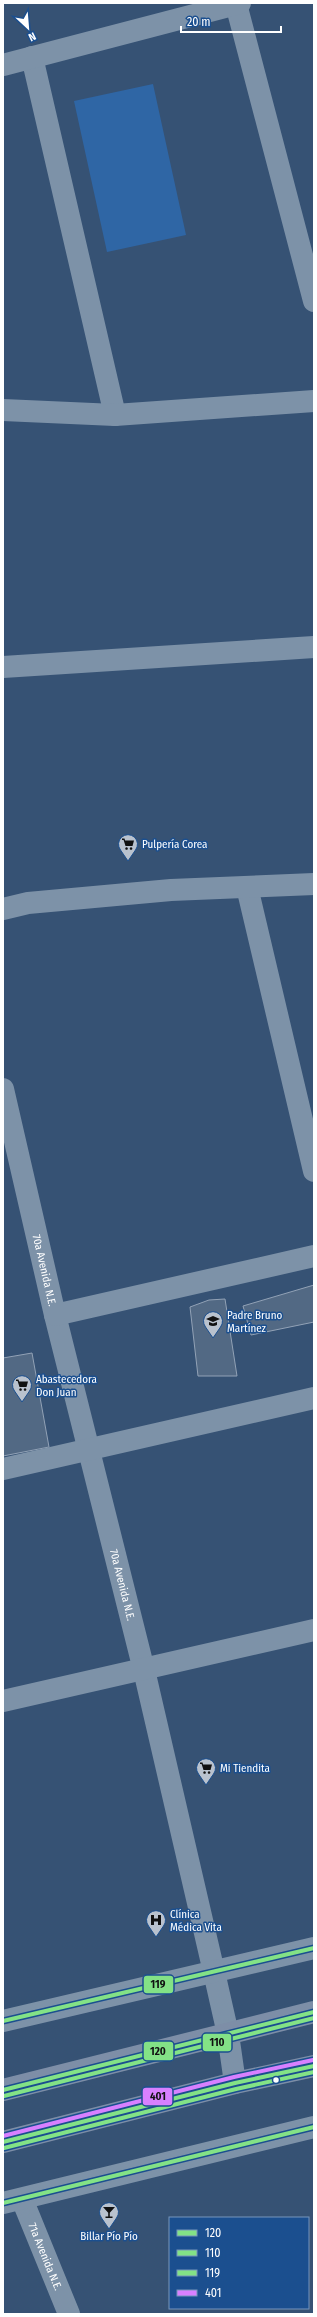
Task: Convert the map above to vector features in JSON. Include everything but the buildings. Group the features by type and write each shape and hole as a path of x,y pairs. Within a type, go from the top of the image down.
{"main road":[{"path":"3,2090 314,2012"},
{"path":"3,2142 235,2083 314,2066"}],"street":[{"path":"3,65 238,4 314,301"},
{"path":"32,57 115,415"},
{"path":"3,410 115,415 314,401"},
{"path":"3,667 314,647"},
{"path":"3,910 28,903 171,890 314,884"},
{"path":"247,887 314,1171"},
{"name":"70a Avenida N.E.","path":"3,1089 10,1143 90,1450 144,1670 228,2034 235,2083"},
{"path":"55,1315 314,1256"},
{"path":"3,1469 314,1398"},
{"path":"3,1702 314,1630"},
{"path":"3,2021 314,1948"},
{"path":"13,2201 314,2127"},
{"name":"71a Avenida N.E.","path":"13,2201 69,2314"}],"shaded area":[{"path":"153,84 186,235 107,252 74,101"}],"transit line":[{"name":"119","path":"3,2021 314,1948"},
{"name":"120","path":"3,2090 314,2012"},
{"name":"110","path":"4,2096 314,2018"},
{"name":"401","path":"3,2136 234,2077 313,2060"},
{"name":"119","path":"3,2142 235,2083 314,2066"},
{"name":"110","path":"4,2148 236,2089 314,2072"},
{"name":"120","path":"3,2203 314,2127"}],"place":[{"name":"Pulpería Corea","path":"128,861"},
{"name":"Padre Bruno Martínez","path":"213,1338"},
{"name":"Abastecedora Don Juan","path":"22,1402"},
{"name":"Mi Tiendita","path":"206,1785"},
{"name":"Clínica Médica Vita","path":"156,1937"},
{"name":"Billar Pío Pío","path":"109,2229"}]}
